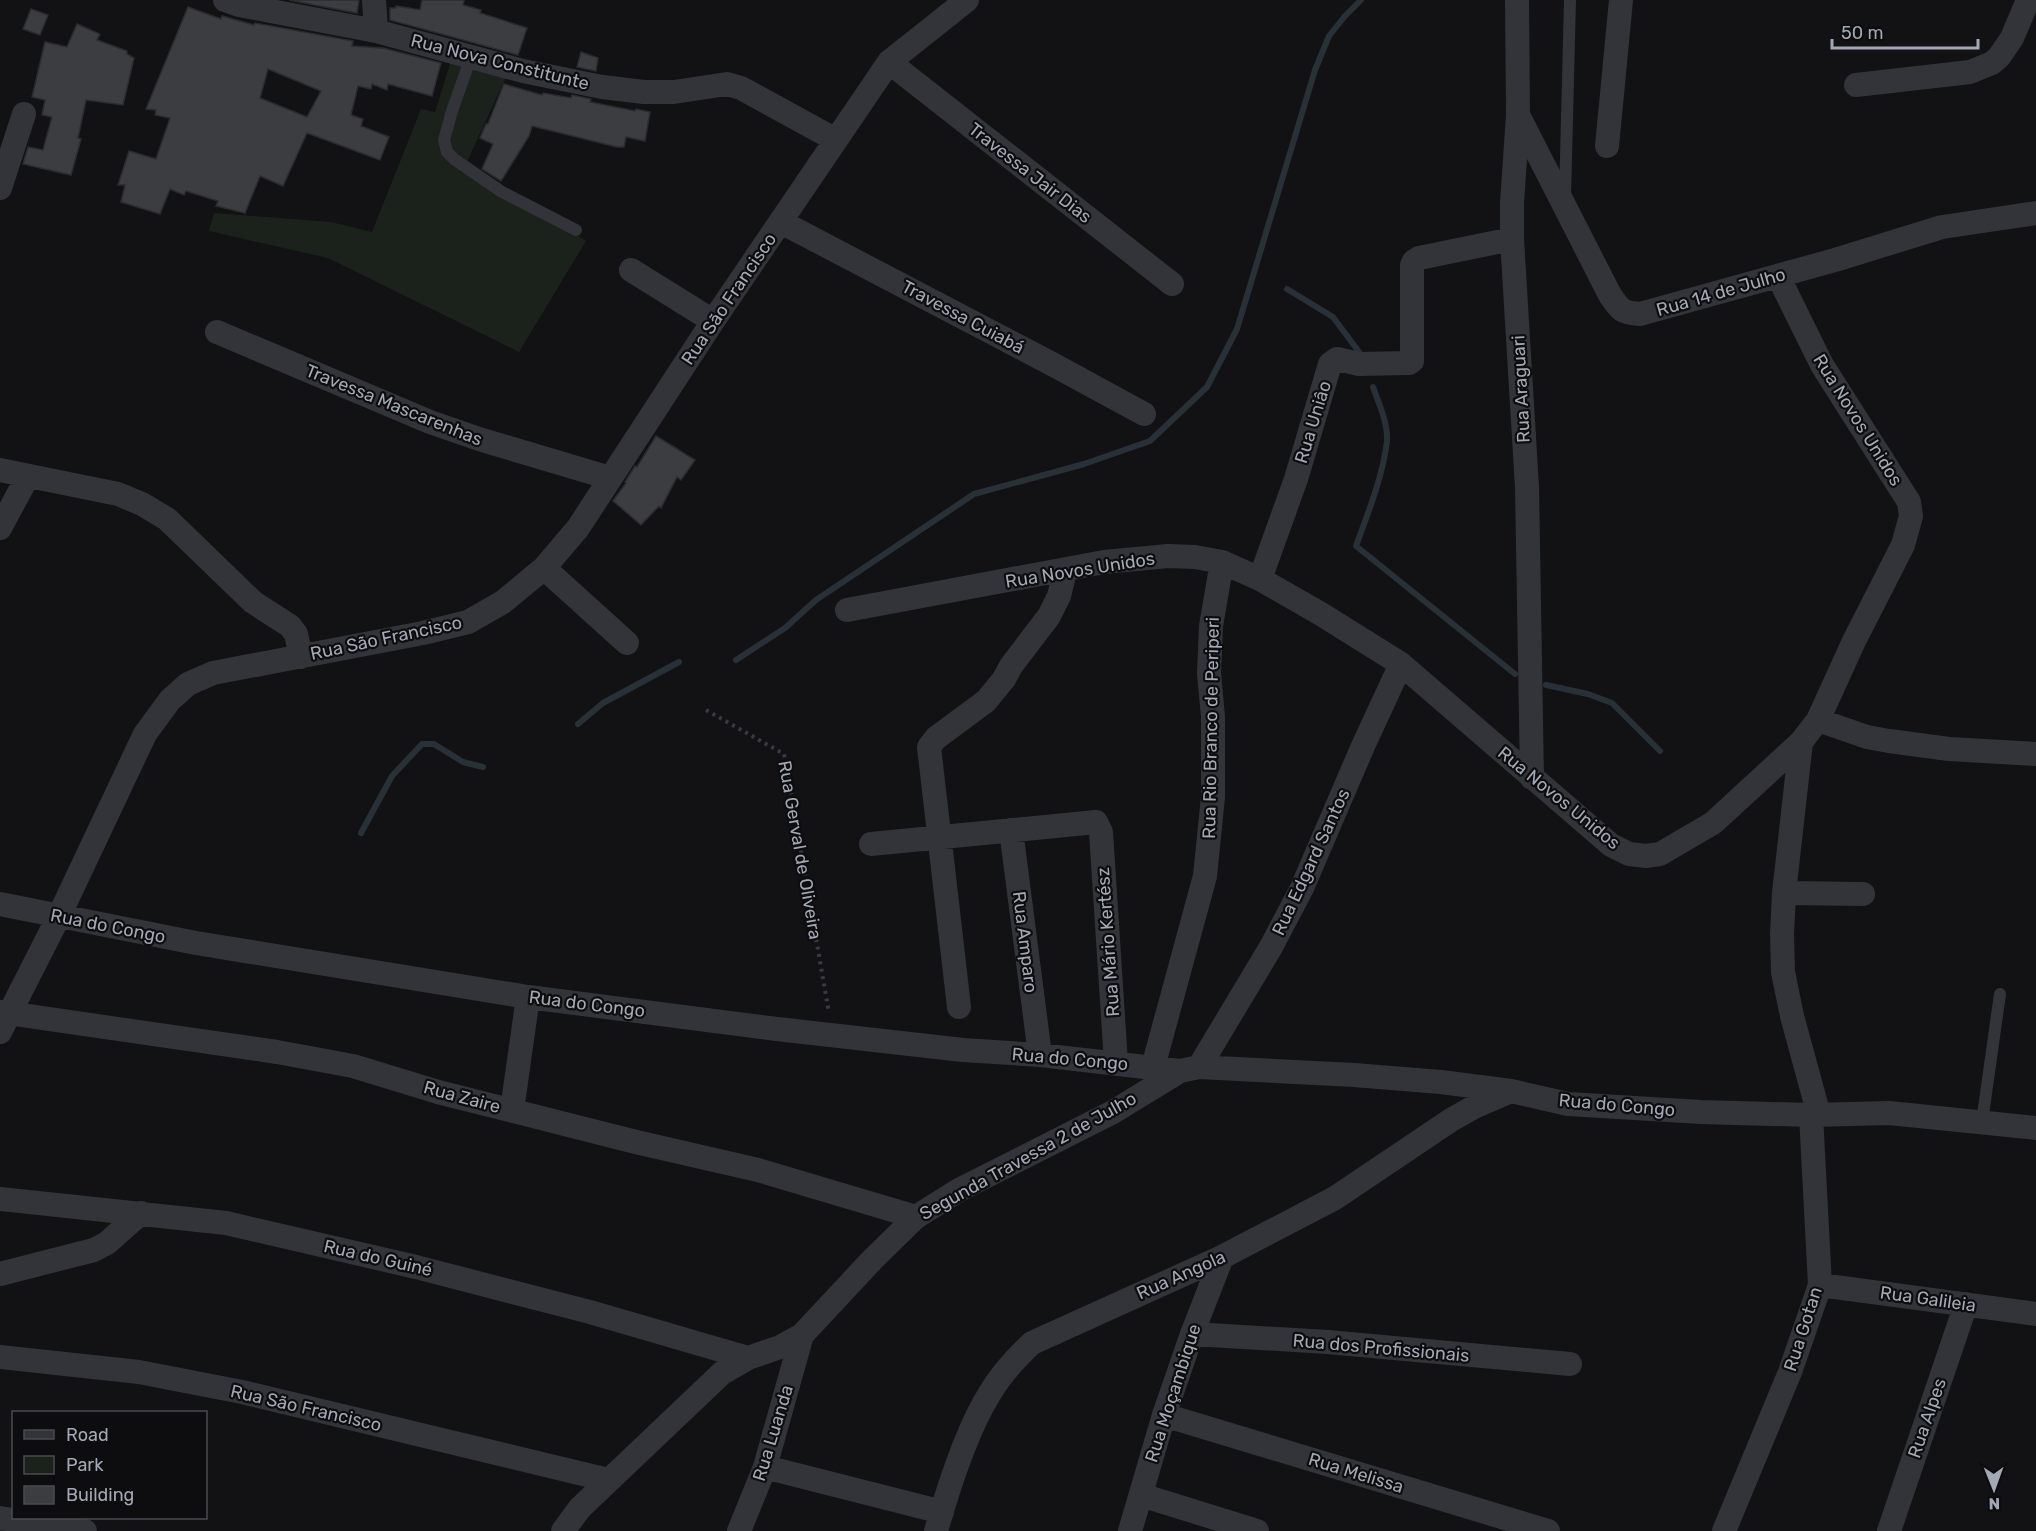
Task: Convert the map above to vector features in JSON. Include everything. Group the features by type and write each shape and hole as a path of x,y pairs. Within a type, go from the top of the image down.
{"street":[{"name":"Rua Nova Constitunte","path":"225,0 239,5 376,31 523,71 602,87 644,92 674,92 727,84 741,88 836,140"},
{"path":"374,0 376,31"},
{"name":"Rua São Francisco","path":"3,1019 59,916 145,734 170,700 188,684 213,673 423,633 468,622 503,602 544,568 578,528 713,321 889,62 967,0"},
{"name":"Rua Araguari","path":"1517,0 1518,115 1512,239 1527,487 1532,778"},
{"path":"1606,146 1621,0"},
{"path":"1856,85 1970,72 1992,63 2012,38 2028,0"},
{"name":"Travessa Jair Dias","path":"889,62 1172,284"},
{"path":"0,188 24,114"},
{"name":"Rua 14 de Julho","path":"1518,115 1610,295 1619,309 1629,314 1640,314 1778,276 1942,227 2036,213"},
{"name":"Travessa Cuiabá","path":"780,222 1144,414"},
{"name":"Rua Uniâo","path":"1260,579 1296,479 1333,360 1359,364 1409,363 1412,361 1412,265 1414,261 1419,258 1512,239"},
{"path":"631,270 713,321"},
{"name":"Rua Novos Unidos","path":"847,610 1104,562 1168,556 1196,557 1222,562 1260,579 1401,664 1611,845 1629,854 1646,856 1660,854 1713,823 1801,742 1818,720 1854,641 1903,545 1911,516 1909,502 1822,365 1778,276"},
{"name":"Travessa Mascarenhas","path":"217,332 430,422 610,478"},
{"path":"0,470 118,494 142,504 167,519 254,602 290,626 296,634 301,657"},
{"path":"0,528 28,476"},
{"name":"Rua Rio Branco de Periperi","path":"1153,1067 1205,876 1213,797 1213,717 1209,673 1211,626 1222,562"},
{"path":"544,568 627,643"},
{"path":"959,1007 929,756 930,743 986,701 1004,680 1011,666 1049,616 1059,596 1065,571"},
{"name":"Rua Edgard Santos","path":"1190,1069 1271,947 1302,888 1401,664"},
{"path":"1818,720 1867,737 1889,741 1949,749 2036,754"},
{"name":"Rua Gotan","path":"1724,1531 1790,1372 1820,1285 1815,1115 1783,972 1784,893 1801,742"},
{"name":"Rua Mário Kertész","path":"1011,830 1096,822 1101,832 1116,1063"},
{"path":"871,844 1011,830"},
{"name":"Rua Amparo","path":"1011,830 1040,1055"},
{"path":"1784,893 1863,894"},
{"name":"Rua do Congo","path":"0,904 196,943 528,997 963,1050 1040,1055 1153,1067 1394,1077 1511,1091 1568,1104 1701,1112 1815,1115 1889,1113 2036,1128"},
{"path":"512,1110 528,997"},
{"name":"Rua Zaire","path":"3,1019 277,1052 353,1066 438,1092 758,1170 916,1217"},
{"name":"Segunda Travessa 2 de Julho","path":"563,1531 580,1508 608,1480 722,1373 748,1358 780,1347 802,1335 916,1217 959,1190 1113,1112 1190,1069"},
{"name":"Rua Angola","path":"939,1521 972,1429 990,1393 1011,1364 1032,1343 1222,1257 1335,1198 1451,1120 1511,1091"},
{"name":"Rua do Guiné","path":"0,1199 226,1223 416,1267 590,1312 748,1358"},
{"path":"0,1274 94,1250 107,1243 141,1213"},
{"name":"Rua Moçambique","path":"1131,1531 1164,1416 1222,1257"},
{"name":"Rua Galileia","path":"1820,1285 2036,1314"},
{"name":"Rua Alpes","path":"1889,1531 1966,1304"},
{"name":"Rua dos Profissionais","path":"1192,1334 1328,1341 1570,1364"},
{"name":"Rua Luanda","path":"739,1531 765,1467 802,1335"},
{"name":"Rua São Francisco","path":"0,1357 139,1372 207,1385 608,1480"},
{"name":"Rua Melissa","path":"1164,1416 1548,1531"},
{"path":"765,1467 939,1521"},
{"path":"1141,1495 1257,1531"},
{"path":"0,1518 85,1531"}],"lane":[{"path":"1564,207 1570,0"},
{"path":"471,57 444,140 447,152 502,192 576,230"},
{"path":"1982,1122 2000,994"}],"path":[{"name":"Rua Gerval de Oliveira","path":"706,710 784,754 832,1035"}],"green space":[{"path":"451,61 506,77 465,166 586,241 519,352 328,258 209,231 214,213 331,222 372,232 421,109 435,112"}],"building":[{"path":"289,0 359,0 357,13"},
{"path":"422,0 464,0 463,5 481,10 480,13 527,28 518,55 390,20 390,8 396,8 396,6 420,10"},
{"path":"188,7 221,19 222,16 254,25 255,23 353,41 352,46 383,48 441,63 432,96 388,84 387,90 372,84 371,89 358,86 351,115 363,119 361,126 389,137 380,160 307,133 283,186 260,176 245,213 216,206 218,201 186,191 184,195 170,189 160,214 121,202 125,185 118,185 129,151 156,159 170,118 155,115 156,110 146,109","holes":["268,69 321,91 307,117 260,98"]},
{"path":"31,9 48,15 40,35 23,29"},
{"path":"77,24 100,34 97,40 127,51 127,54 134,58 123,105 86,100 78,138 81,139 71,175 23,164 28,147 43,150 52,117 42,115 45,100 32,97 45,42 67,47"},
{"path":"581,52 598,58 596,71 577,67"},
{"path":"504,84 542,95 543,93 571,98 572,95 591,99 590,102 650,112 645,141 626,137 624,147 617,147 532,126 529,136 501,181 482,169 493,144 480,138"},
{"path":"656,436 695,460 681,480 677,477 661,508 659,506 641,525 613,501"}],"waterway":[{"path":"736,660 785,628 816,600 974,494 1084,464 1150,441 1207,387 1237,329 1315,70 1329,36 1361,0"},
{"path":"1287,289 1333,317 1362,356"},
{"path":"1373,387 1385,420 1387,441 1379,481 1356,546 1515,674"},
{"path":"578,724 603,703 679,662"},
{"path":"1546,685 1588,694 1612,703 1660,751"},
{"path":"361,833 392,776 422,744 434,744 463,762 483,767"}]}
